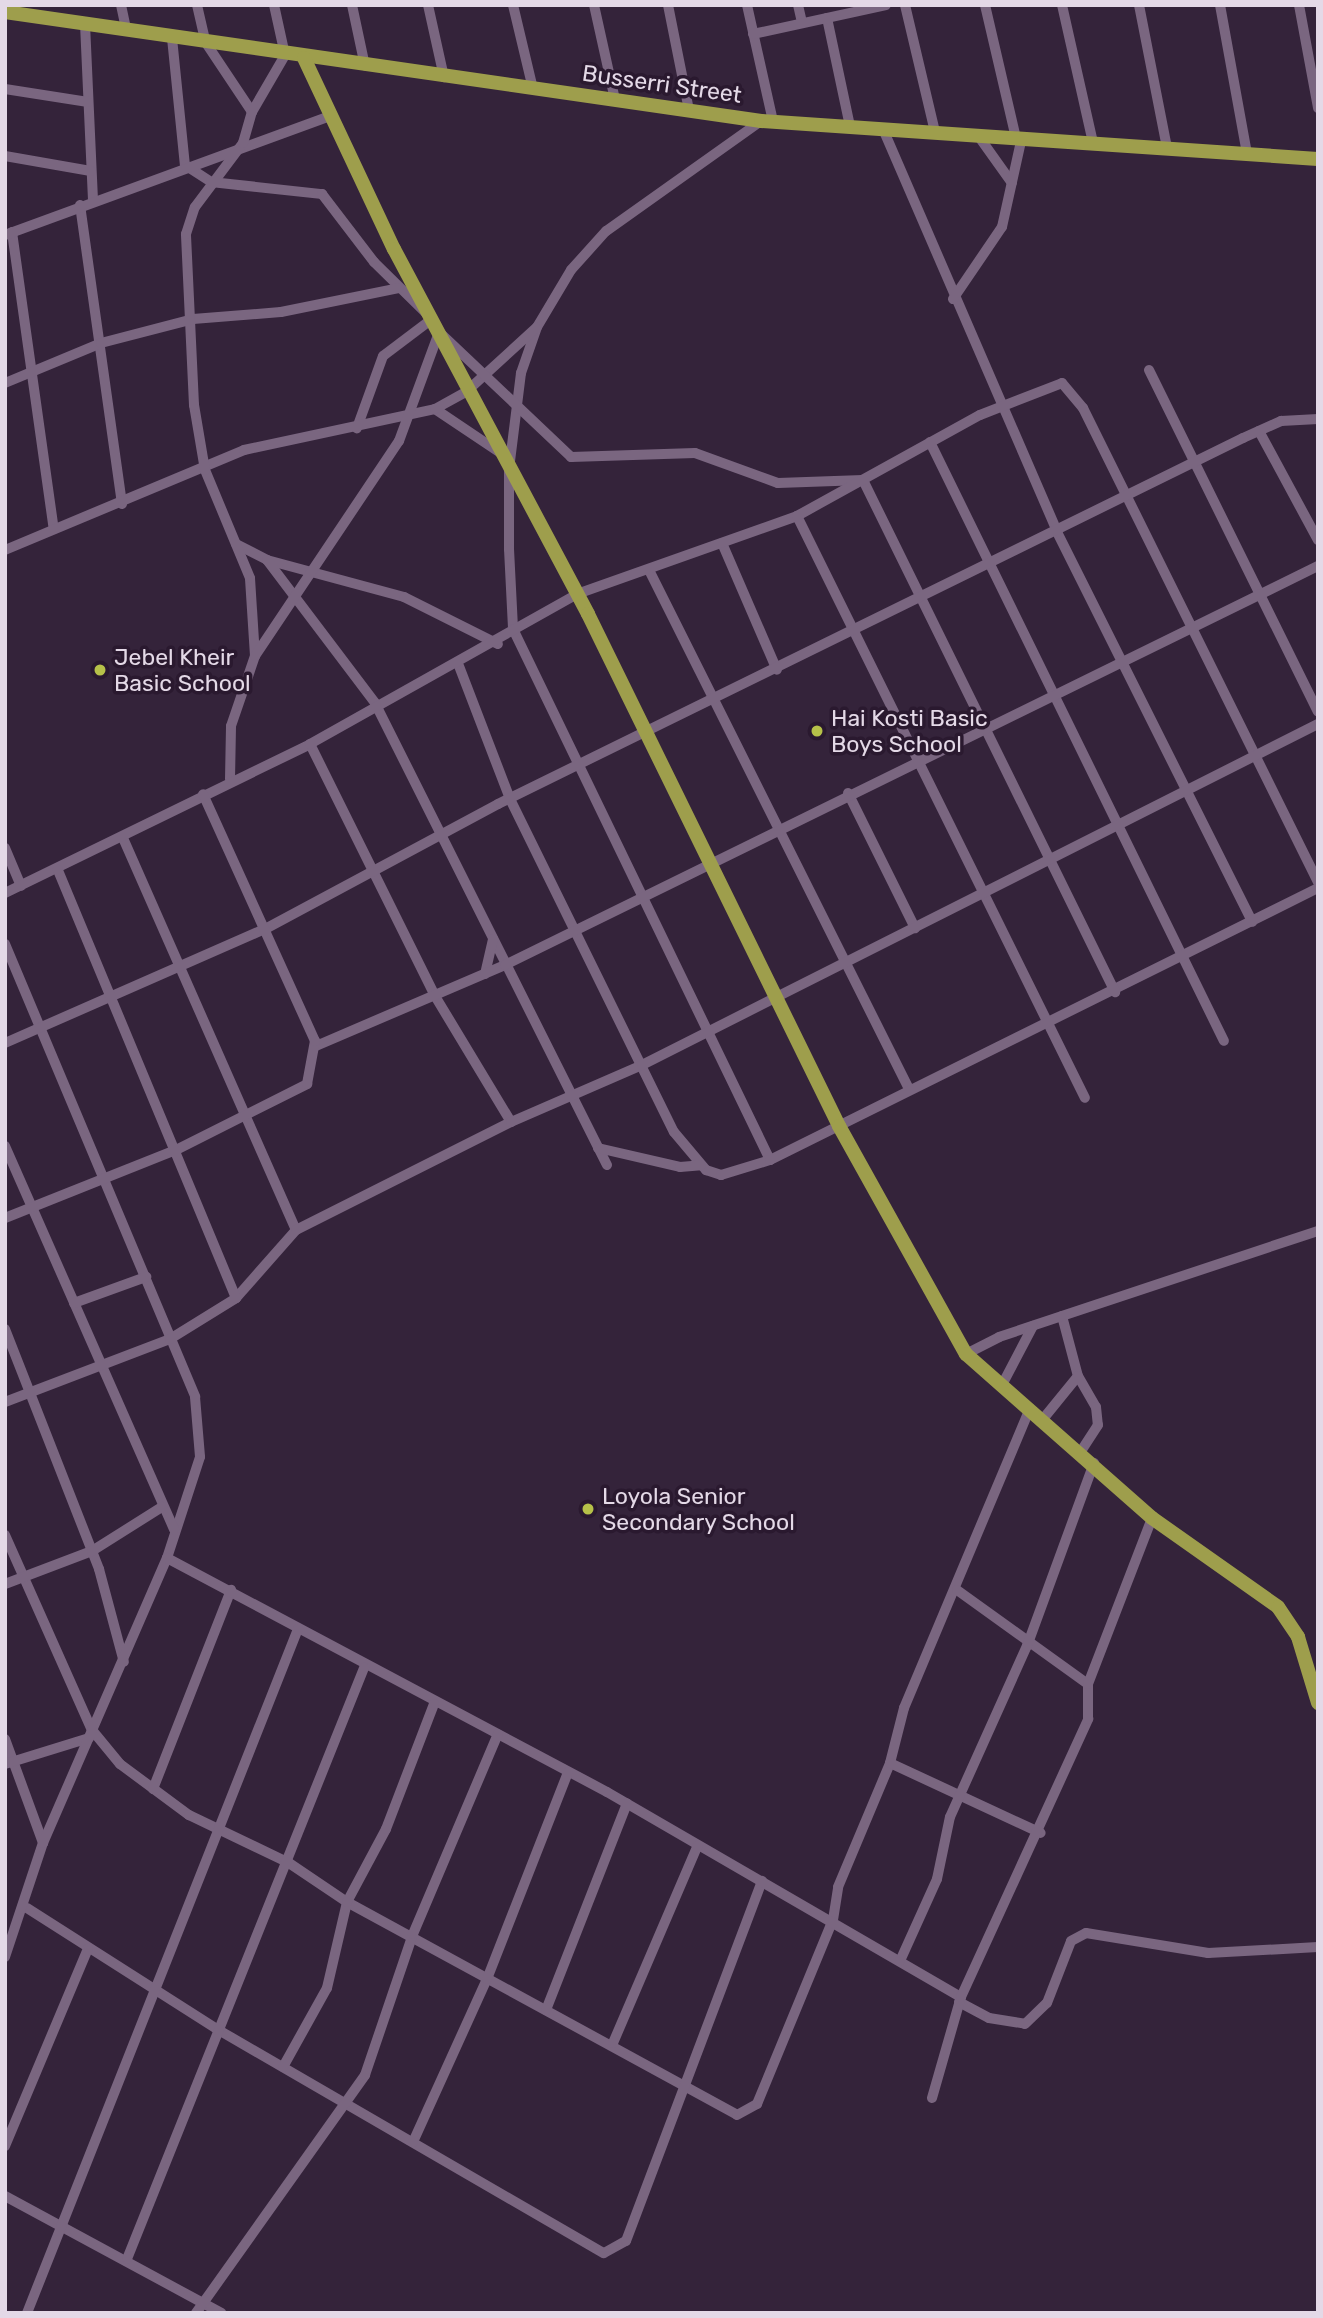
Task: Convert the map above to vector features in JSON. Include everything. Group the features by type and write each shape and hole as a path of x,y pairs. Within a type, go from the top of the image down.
{"main road":[{"name":"Busserri Street","path":"5,12 34,11 85,24 304,58 767,121 1318,159"},
{"path":"304,58 467,391 577,594 839,1126 967,1354 1081,1451 1152,1518 1289,1619 1318,1703"}],"street":[{"path":"121,5 126,29"},
{"path":"197,5 206,43 252,112"},
{"path":"255,656 254,599 236,544 205,470 193,392 193,319 186,234 211,181 243,143 252,112 285,55 274,5"},
{"path":"352,5 365,66"},
{"path":"428,5 444,77"},
{"path":"513,5 533,89"},
{"path":"594,5 615,100"},
{"path":"668,5 689,110"},
{"path":"747,5 767,121 606,231 571,271 537,327 517,403 509,470 513,629 770,1160"},
{"path":"798,5 802,23"},
{"path":"753,34 886,5"},
{"path":"905,5 935,132"},
{"path":"953,299 1002,227 1019,138 985,5"},
{"path":"1062,5 1093,143"},
{"path":"1139,5 1167,148"},
{"path":"1220,5 1247,154"},
{"path":"1299,5 1318,108"},
{"path":"827,18 850,126"},
{"path":"85,24 93,200"},
{"path":"172,37 185,165"},
{"path":"5,89 88,102"},
{"path":"54,529 8,234 243,143 331,116"},
{"path":"883,129 953,299 1057,532 1252,922"},
{"path":"976,134 1012,183"},
{"path":"5,156 91,171"},
{"path":"185,165 211,181 322,194 399,288 571,457 695,453 778,483 863,480"},
{"path":"80,205 122,503"},
{"path":"5,383 101,343 193,319 281,312 399,288"},
{"path":"230,779 231,726 255,656 412,416 435,325"},
{"path":"358,428 383,356 435,325"},
{"path":"5,550 205,470 244,450 358,428 435,409 467,391 537,327"},
{"path":"1149,370 1318,712"},
{"path":"5,893 123,838 230,779 310,744 375,703 458,666 498,644 513,629 577,594 797,516 930,442 1000,406 1054,383 1071,388 1318,882"},
{"path":"435,409 499,452"},
{"path":"5,1043 182,969 267,928 374,874 510,799 922,600 1125,495 1259,431 1318,418"},
{"path":"1259,431 1318,540"},
{"path":"930,442 993,565 1116,824 1186,956 1224,1041"},
{"path":"863,480 1048,862 1115,992"},
{"path":"797,516 1045,1027 1085,1098"},
{"path":"722,543 777,670"},
{"path":"236,544 267,560 404,597 498,644"},
{"path":"267,560 375,703 443,835 569,1097 607,1165"},
{"path":"316,1046 505,965 710,865 848,793 984,731 1318,566"},
{"path":"649,569 780,828 841,963 908,1087"},
{"path":"458,666 510,799 674,1132 701,1165"},
{"path":"5,1402 170,1339 236,1298 284,1251 296,1230 511,1122 642,1065 1318,724"},
{"path":"310,744 435,996 511,1122"},
{"path":"848,793 915,928"},
{"path":"5,1218 176,1150 304,1089 316,1046 267,928 203,794"},
{"path":"123,838 296,1230"},
{"path":"5,848 21,886"},
{"path":"58,870 236,1298"},
{"path":"598,1148 680,1167 701,1165 735,1176 839,1126 908,1087 1045,1027 1318,888"},
{"path":"485,974 493,939"},
{"path":"5,944 44,1027 195,1397 202,1435 167,1558 43,1843 27,1908 8,1945 5,1957"},
{"path":"5,1146 174,1529"},
{"path":"967,1354 1033,1326 1318,1231"},
{"path":"74,1303 146,1277"},
{"path":"1062,1316 1078,1376 1098,1425 1081,1451"},
{"path":"1002,1385 1033,1326"},
{"path":"5,1329 92,1551 124,1662"},
{"path":"1043,1419 1078,1376"},
{"path":"5,1535 91,1734 120,1764 153,1789 217,1829 289,1863 347,1902 413,1934 487,1979 613,2043 737,2115 757,2104 833,1920 838,1887 890,1763 904,1708 957,1590 1030,1408"},
{"path":"900,1961 937,1879 940,1847 1027,1646 1094,1463"},
{"path":"5,1584 92,1551 162,1507"},
{"path":"932,2098 960,2000 1041,1833 1088,1719 1088,1684 1152,1518"},
{"path":"167,1558 230,1590 364,1668 498,1734 627,1803 833,1920 989,2018 1025,2024 1047,2003 1071,1941 1086,1933 1172,1951 1269,1954 1318,1947"},
{"path":"153,1789 230,1590"},
{"path":"957,1590 1027,1646 1088,1684"},
{"path":"27,2313 153,1987 298,1629"},
{"path":"127,2259 222,2032 364,1668"},
{"path":"283,2067 327,1988 347,1902 386,1829 434,1704"},
{"path":"10,1762 91,1734"},
{"path":"196,2313 201,2301 365,2075 395,2003 413,1934 498,1734"},
{"path":"5,1739 10,1762 43,1843"},
{"path":"890,1763 1041,1833"},
{"path":"413,2142 487,1979 568,1772"},
{"path":"546,2010 627,1803"},
{"path":"613,2043 698,1845"},
{"path":"27,1908 222,2032 604,2253 626,2241 762,1881"},
{"path":"5,2146 88,1949"},
{"path":"5,2196 60,2222 221,2313"}],"place":[{"name":"Jebel Kheir Basic School","path":"100,670"},
{"name":"Hai Kosti Basic Boys School","path":"817,731"},
{"name":"Loyola Senior Secondary School","path":"588,1509"}]}
